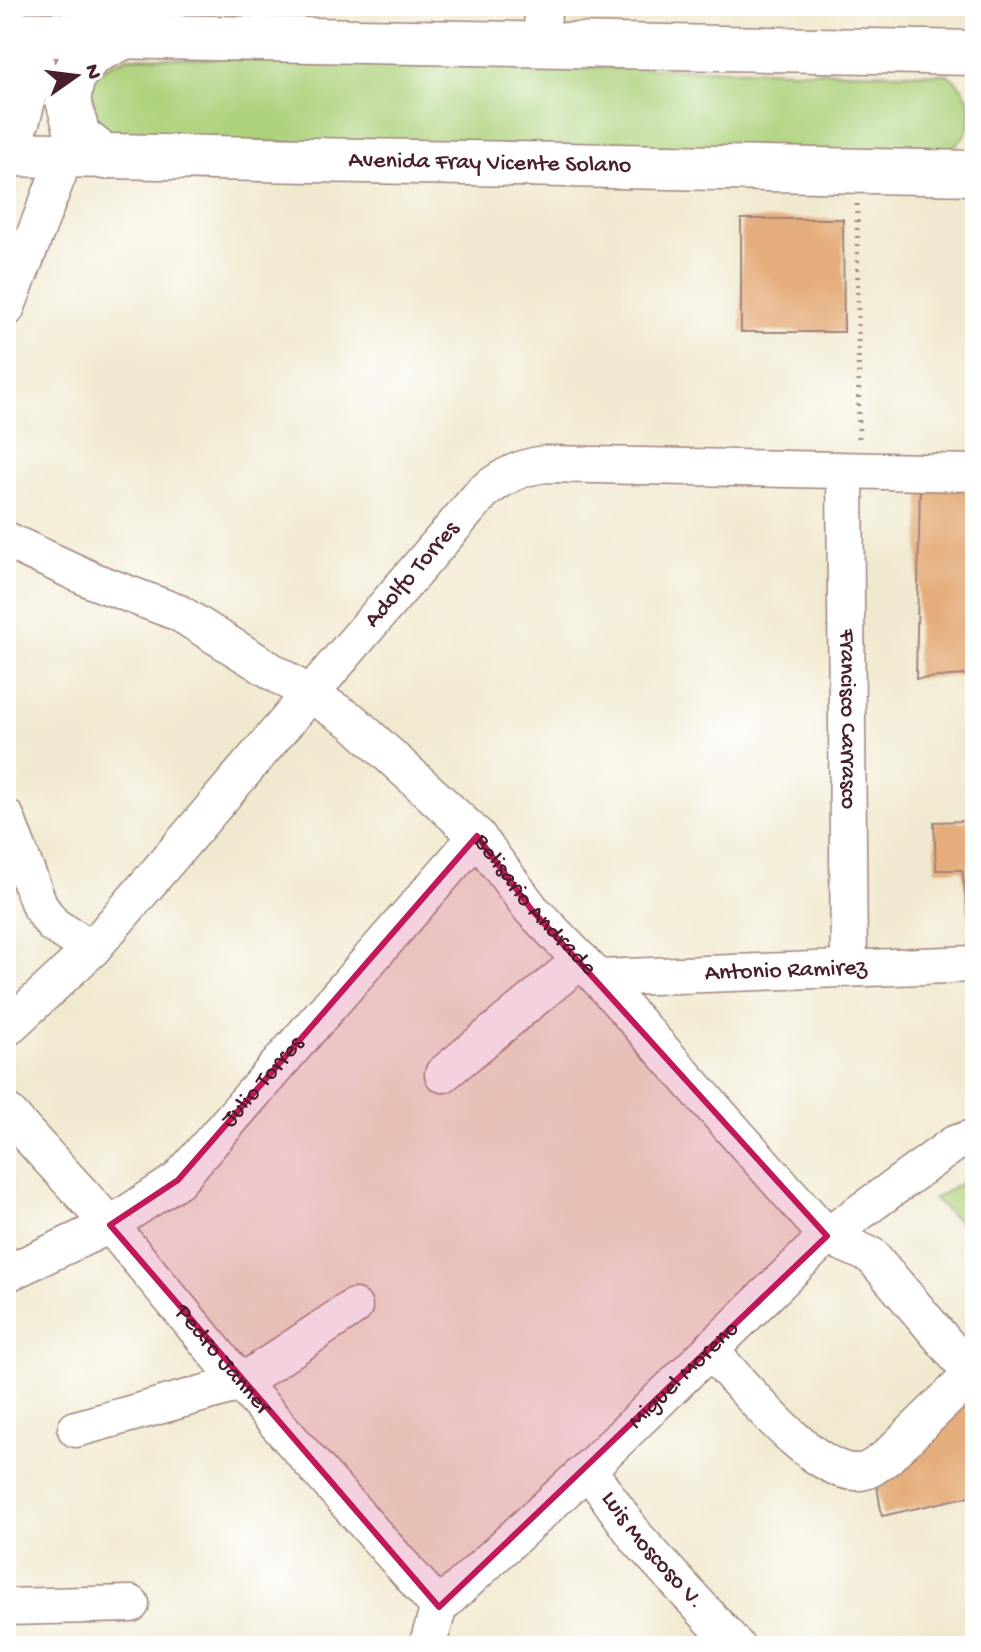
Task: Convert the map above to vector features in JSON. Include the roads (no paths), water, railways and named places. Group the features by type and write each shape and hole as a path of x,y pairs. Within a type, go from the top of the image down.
{"main road":[{"path":"15,47 128,35 542,25 975,53"},
{"path":"104,157 78,136 68,100 73,75 91,53 128,35"},
{"path":"6,139 18,119 15,47"},
{"path":"15,47 50,90 61,125 60,154"},
{"name":"Avenida Fray Vicente Solano","path":"6,154 975,173"}],"street":[{"path":"6,309 58,175 60,154"},
{"name":"Adolfo Torres","path":"6,1029 92,949 483,492 525,467 546,464 975,473"},
{"name":"Francisco Carrasco","path":"849,968 852,472"},
{"name":"Belisario Andrade","path":"6,540 94,581 179,613 352,721 477,836 531,909 590,969 827,1236 872,1256 973,1376"},
{"path":"6,817 28,884 40,907 53,925 92,949"},
{"name":"Julio Torres","path":"6,1274 110,1225 178,1180 477,836"},
{"name":"Antonio Ramirez","path":"590,969 975,964"},
{"path":"443,1074 590,969"},
{"name":"Pedro Janner","path":"6,1111 110,1225 241,1383 439,1607"},
{"name":"Miguel Moreno","path":"439,1607 588,1469 827,1236 954,1144 975,1137"},
{"path":"76,1429 241,1383 354,1307"},
{"path":"710,1350 770,1415 818,1458 838,1469 858,1473 871,1469 886,1458 973,1376"},
{"name":"Luis Moscoso V.","path":"588,1469 637,1538 721,1640"},
{"path":"6,1607 131,1604"},
{"path":"427,1646 439,1607"}]}
